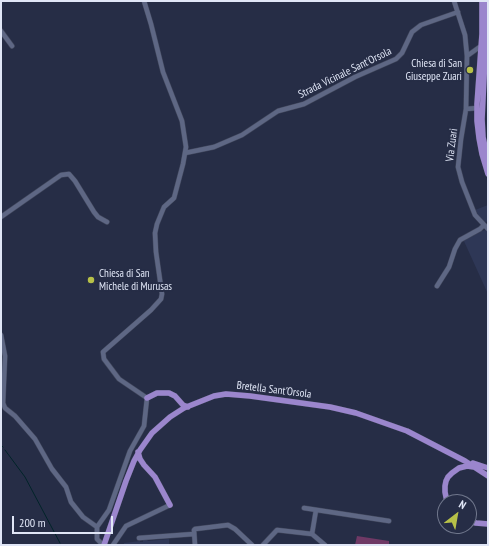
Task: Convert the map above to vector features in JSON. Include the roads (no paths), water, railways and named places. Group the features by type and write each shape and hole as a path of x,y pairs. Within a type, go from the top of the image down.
{"main road":[{"path":"482,1 482,119 483,137 488,161"},
{"path":"487,1 487,37 482,108 478,138 488,174"},
{"path":"147,398 157,393 169,393 173,395 182,405 188,407"},
{"name":"Bretella Sant'Orsola","path":"104,544 131,468 138,452 152,433 178,412 214,396 226,394 242,395 330,407 347,411 407,431 476,467 488,476"},
{"path":"178,400 178,412"},
{"path":"138,452 140,459 155,477 170,505"},
{"path":"465,461 488,468"},
{"path":"131,468 137,464 144,465"},
{"path":"445,494 446,481 452,473 459,468 467,466 476,467"},
{"path":"477,523 488,524"}],"street":[{"path":"104,544 97,539 97,527 110,510 130,451 144,426 147,398 119,378 104,359 103,352 151,310 161,299 162,294 156,252 156,224 164,207 174,198 186,147 182,121 162,72 144,1"},
{"name":"Via Zuari","path":"454,1 465,35 467,56 466,108 458,167 462,182 475,215 486,227"},
{"name":"Strada Vicinale Sant'Orsola","path":"185,153 214,147 242,135 278,111 304,104 355,76 396,59 402,53 412,32 421,25 458,12"},
{"path":"1,31 12,46"},
{"path":"467,56 481,46"},
{"path":"466,108 482,108"},
{"path":"1,217 61,175 69,174 94,212 98,217 107,222"},
{"path":"437,286 450,267 455,250 460,240 486,227"},
{"path":"1,335 6,356 3,403 5,408 15,416 35,439 52,469 66,487 71,502 84,517 97,527"},
{"path":"114,545 126,526 170,505"},
{"path":"304,508 390,521"},
{"path":"312,534 316,510"},
{"path":"195,545 195,529 228,526 234,529 252,545"},
{"path":"263,545 277,530 312,534 325,545"},
{"path":"139,538 194,534"},
{"path":"317,545 320,541"}],"waterway":[{"path":"5,450 25,477 60,543"}],"place":[{"name":"Chiesa di San Giuseppe Zuari","path":"470,70"},
{"name":"Chiesa di San Michele di Murusas","path":"91,280"}]}
